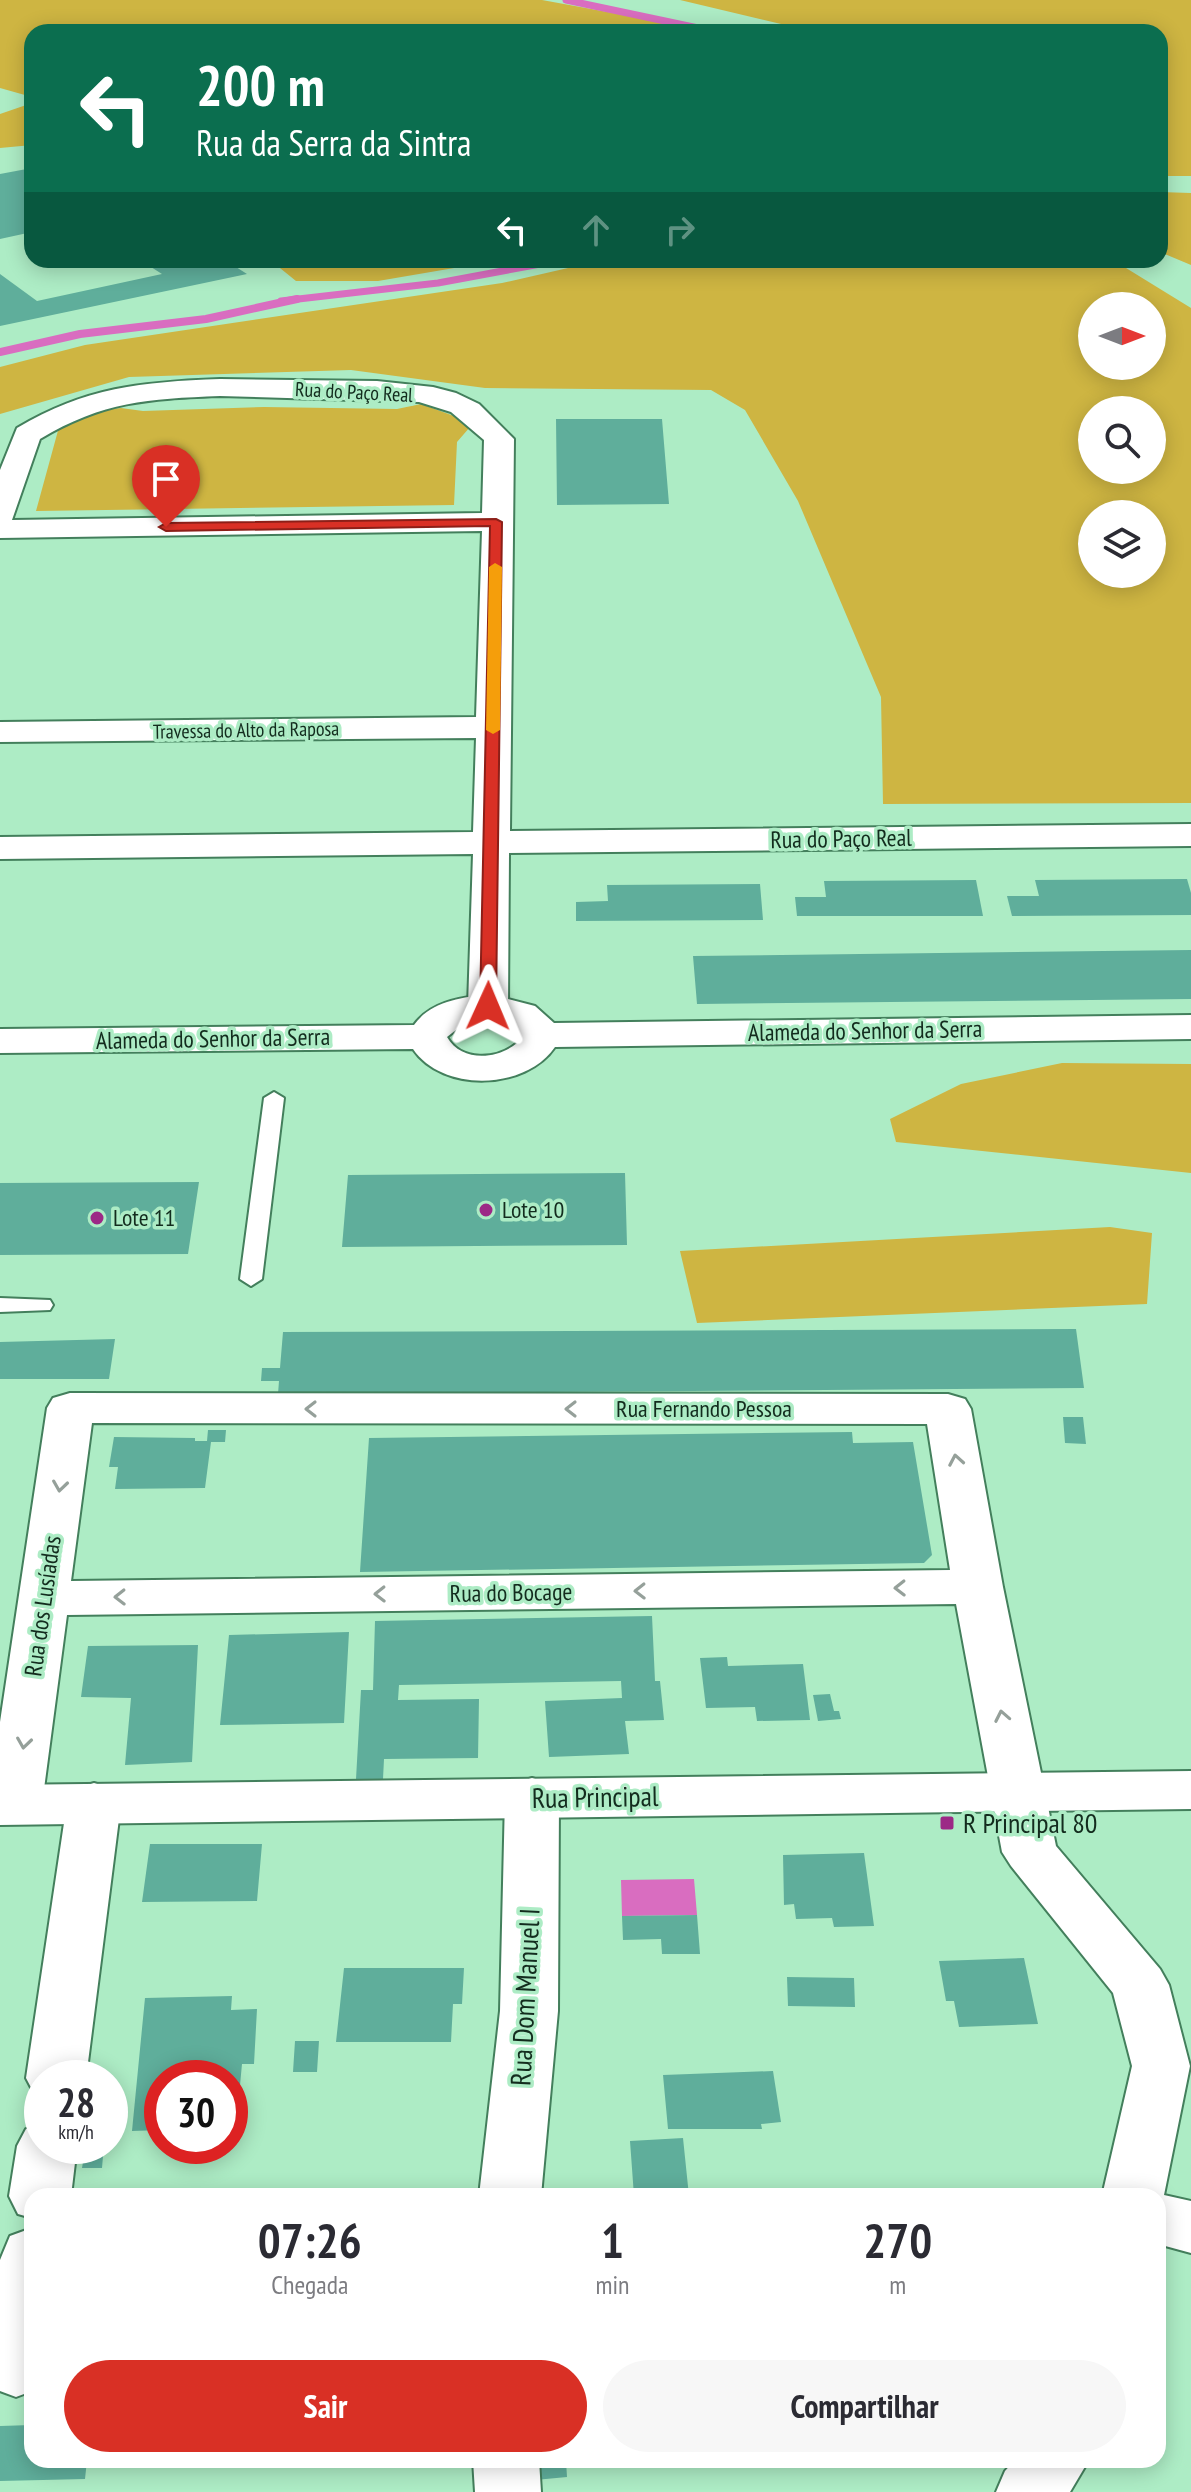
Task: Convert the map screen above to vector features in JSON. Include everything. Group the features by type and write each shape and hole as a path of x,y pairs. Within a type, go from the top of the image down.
{"street":[{"name":"Rua do Paço Real","path":"0,514 27,434 56,416 103,399 178,391 392,390 447,400 482,418 499,439 488,1006"},
{"path":"0,529 496,522"},
{"name":"Travessa do Alto da Raposa","path":"0,732 493,727"},
{"name":"Rua do Paço Real","path":"0,848 1191,835"},
{"path":"488,1006 524,1015 535,1024 540,1035 536,1047 524,1057 505,1065 483,1067 443,1059 431,1049 427,1037 432,1025 446,1015 466,1008 488,1006"},
{"name":"Alameda do Senhor da Serra","path":"540,1035 1191,1027"},
{"name":"Alameda do Senhor da Serra","path":"0,1041 427,1037"},
{"name":"Rua Fernando Pessoa","path":"70,1408 948,1409 978,1587 1030,1852 1140,1985 1161,2066 1135,2188"},
{"name":"Rua dos Lusíadas","path":"8,1804 44,1598 70,1408"},
{"name":"Rua do Bocage","path":"44,1598 978,1587"},
{"name":"Rua Principal","path":"8,1804 1191,1790"},
{"name":"Rua Dom Manuel I","path":"511,2188 529,2011 532,1798"},
{"path":"58,2060 94,1803"},
{"path":"41,2188 44,2164"},
{"path":"1166,2221 1191,2227"},
{"path":"16,2369 24,2312"},
{"path":"506,2468 508,2492"},
{"path":"1029,2492 1049,2468"}],"lane":[{"path":"251,1279 274,1098"},
{"path":"0,1305 42,1305"}],"shaded area":[{"path":"0,0 542,0 673,24 24,24 24,95 0,88"},
{"path":"680,0 1191,0 1191,176 1168,176 1168,24 781,24"},
{"path":"24,106 24,146 0,148 0,114"},
{"path":"1168,192 1191,193 1191,265 1168,255"},
{"path":"280,268 454,268 378,281 296,281"},
{"path":"568,268 1126,268 1165,292 1078,292 1078,380 1166,380 1166,293 1191,308 1191,803 883,804 881,697 798,501 745,410 711,390 485,388 351,370 129,377 0,414 0,367 85,345 502,283"},
{"path":"421,404 454,416 470,427 457,442 454,505 36,511 59,427 95,411 264,407 397,409"},
{"path":"1062,1063 1191,1064 1191,1173 896,1142 890,1119 961,1084"},
{"path":"1110,1227 1152,1233 1147,1304 697,1323 680,1251"},
{"path":"694,1879 697,1915 622,1916 621,1880"}],"building":[{"path":"24,170 24,234 0,239 0,174"},
{"path":"153,268 238,268 247,274 0,326 0,274 37,301 162,274"},
{"path":"556,419 662,419 669,504 557,505"},
{"path":"1187,879 1191,893 1191,915 1012,916 1007,896 1039,896 1035,880"},
{"path":"976,880 983,916 797,916 795,897 826,897 824,881"},
{"path":"760,884 763,920 576,921 576,902 608,901 607,885"},
{"path":"1191,950 1191,999 697,1004 693,956"},
{"name":"Lote 10","path":"625,1173 627,1245 342,1247 348,1175"},
{"name":"Lote 11","path":"199,1182 188,1254 0,1255 0,1183"},
{"path":"1076,1329 1084,1388 278,1394 279,1381 261,1381 262,1368 280,1368 283,1332"},
{"path":"115,1339 109,1379 0,1379 0,1342"},
{"path":"1063,1417 1083,1417 1086,1444 1065,1443"},
{"path":"208,1430 226,1430 225,1442 211,1442 205,1488 115,1489 118,1467 109,1467 114,1437 195,1438 195,1441 207,1441"},
{"path":"852,1432 853,1443 913,1442 932,1555 924,1563 360,1572 369,1438"},
{"path":"652,1616 655,1681 660,1681 664,1720 625,1721 629,1754 549,1757 545,1701 622,1698 621,1681 399,1685 398,1700 479,1699 478,1758 384,1759 383,1779 356,1779 361,1690 373,1690 375,1621"},
{"path":"349,1632 344,1723 220,1725 229,1635"},
{"path":"198,1645 192,1762 125,1765 131,1698 81,1697 88,1646"},
{"path":"727,1657 728,1666 803,1664 810,1720 757,1721 755,1707 706,1708 700,1658"},
{"path":"830,1694 834,1711 839,1711 841,1719 818,1721 813,1695"},
{"path":"150,1844 262,1844 257,1901 142,1902"},
{"path":"864,1853 874,1926 834,1927 832,1918 796,1919 794,1904 784,1905 783,1855"},
{"path":"697,1915 700,1954 662,1954 661,1939 623,1940 622,1916"},
{"path":"1024,1958 1038,2024 959,2027 954,2001 946,2001 939,1961"},
{"path":"344,1968 464,1968 462,2004 453,2004 451,2042 336,2042"},
{"path":"787,1977 854,1978 855,2007 788,2006"},
{"path":"232,1996 231,2010 257,2009 254,2064 248,2064 248,2060 144,2060 144,2131 132,2131 145,1998"},
{"path":"295,2041 319,2041 317,2072 293,2072"},
{"path":"773,2071 781,2122 761,2124 762,2129 668,2129 663,2075"},
{"path":"683,2138 688,2188 633,2188 630,2141"},
{"path":"83,2164 102,2164 102,2168 82,2168"},
{"path":"24,2425 24,2468 86,2468 85,2479 0,2481 0,2426"},
{"path":"534,2468 566,2468 567,2477 535,2480"}],"waterway":[{"path":"566,0 679,24"},
{"path":"295,299 438,283 519,268"},
{"path":"0,352 80,334 206,319 295,299"},
{"path":"281,301 295,299"}],"slow traffic":[{"path":"493,730 495,567"}],"place":[{"name":"Lote 10","path":"486,1210"},
{"name":"Lote 11","path":"97,1218"},
{"name":"R Principal 80","path":"947,1823"}],"route":[{"path":"166,527 496,522 488,1006"}]}
